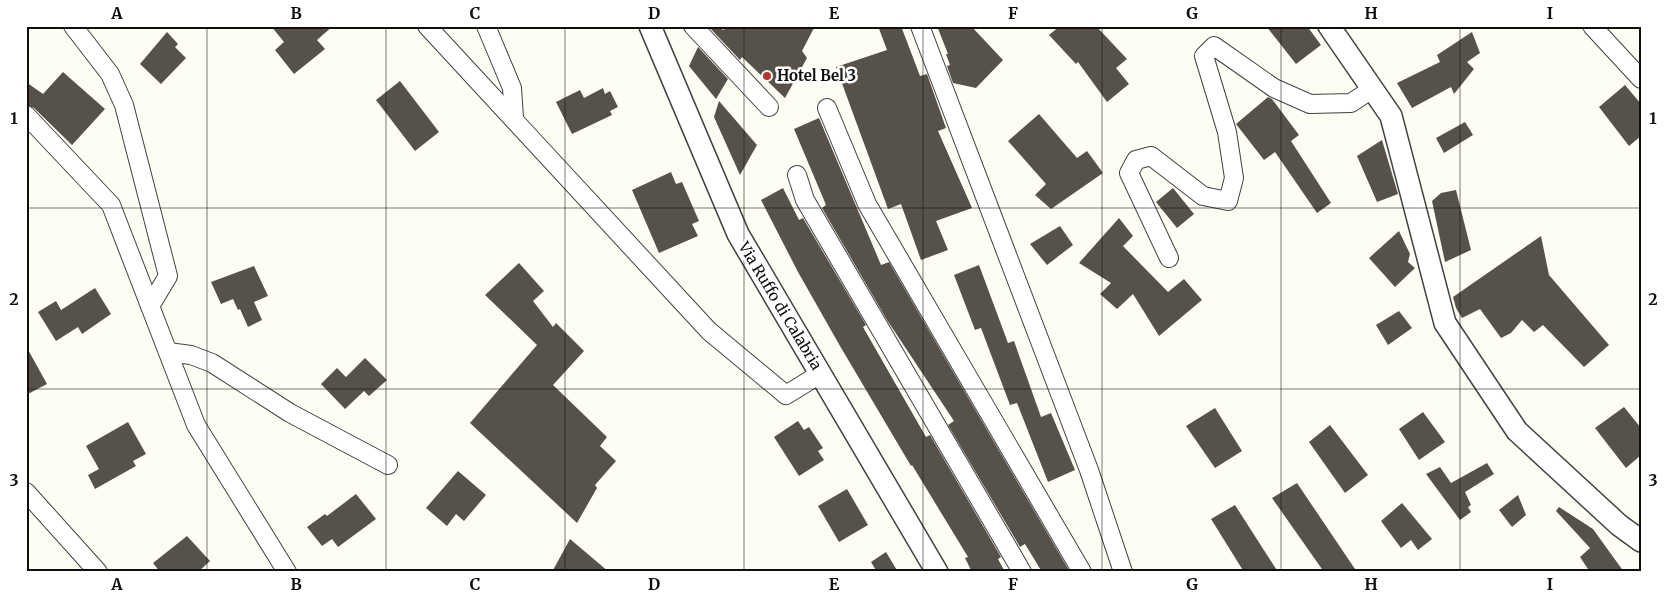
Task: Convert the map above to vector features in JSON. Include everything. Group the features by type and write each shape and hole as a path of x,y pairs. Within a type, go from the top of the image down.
{"street":[{"path":"73,26 110,74 124,105 168,276 150,306"},
{"path":"427,26 709,331 786,395 820,374"},
{"path":"486,26 512,88 514,118"},
{"name":"Via Ruffo di Calabria","path":"650,26 738,234 936,572"},
{"path":"693,26 769,107"},
{"path":"920,26 1089,470 1123,572"},
{"path":"1329,26 1391,116 1446,323 1517,431 1619,526 1641,541"},
{"path":"1592,26 1641,79"},
{"path":"1169,258 1128,173 1136,160 1151,156 1203,196 1228,201 1234,178 1227,132 1204,56 1214,46 1274,88 1310,104 1352,103 1372,89"},
{"path":"827,108 867,204 1082,572"},
{"path":"26,115 111,205 196,425 287,572"},
{"path":"797,175 805,200 819,226 1022,572"},
{"path":"168,352 191,355 212,363 290,413 388,465"},
{"path":"26,492 98,572"}],"building":[{"path":"271,26 333,26 317,40 325,49 294,74 275,50 284,42"},
{"path":"708,26 719,26 723,30 731,26 815,26 802,51 807,58 785,98 742,57 740,60"},
{"path":"878,26 901,26 920,76 927,74 946,128 938,131 972,208 936,221 948,250 921,260 901,204 888,209 836,67 887,50"},
{"path":"937,26 971,26 1003,60 976,88 953,83 947,66 950,65 946,54 948,54"},
{"path":"1060,26 1096,26 1127,59 1116,68 1129,84 1107,102 1078,62 1076,64 1049,35"},
{"path":"1266,26 1307,26 1321,45 1296,64"},
{"path":"167,32 178,44 175,47 186,58 161,84 140,64"},
{"path":"1472,32 1480,53 1467,62 1474,69 1454,94 1451,87 1412,108 1397,83 1440,62 1437,55"},
{"path":"698,47 728,79 716,99 689,66"},
{"path":"63,72 105,109 72,145 34,108 26,105 26,82 43,94"},
{"path":"400,81 439,132 415,151 376,100"},
{"path":"1625,85 1641,104 1641,136 1629,146 1599,107"},
{"path":"603,88 605,94 610,91 618,107 610,111 612,115 572,134 556,102 580,90 584,98"},
{"path":"1268,97 1272,99 1299,135 1291,141 1331,203 1317,213 1275,152 1264,160 1236,124"},
{"path":"719,101 757,145 740,175 714,117"},
{"path":"1039,114 1077,158 1087,151 1103,173 1051,209 1035,195 1046,184 1008,141"},
{"path":"819,118 881,265 889,262 1070,572 1042,572 1025,544 1020,547 948,425 954,421 887,320 822,208 826,205 794,129"},
{"path":"1465,122 1473,135 1444,153 1436,138"},
{"path":"1382,140 1398,194 1377,202 1357,156"},
{"path":"671,172 676,184 682,182 699,221 692,224 698,236 659,253 632,190"},
{"path":"783,188 799,220 803,218 866,325 863,327 926,437 930,435 1001,557 998,559 1005,572 972,572 965,558 968,557 911,466 840,346 798,272 761,200"},
{"path":"1173,188 1194,214 1177,228 1156,202"},
{"path":"1456,190 1471,250 1445,262 1432,201 1441,193"},
{"path":"1119,218 1133,236 1123,246 1168,292 1184,279 1202,300 1159,336 1133,294 1117,309 1100,294 1111,283 1079,263"},
{"path":"1060,226 1073,245 1047,265 1030,244"},
{"path":"1399,231 1410,254 1408,262 1415,268 1395,287 1369,258"},
{"path":"1541,236 1549,275 1609,345 1584,367 1543,325 1534,332 1522,320 1511,333 1501,338 1480,309 1462,318 1456,308 1453,297"},
{"path":"519,263 544,291 533,301 553,327 556,323 584,351 553,385 607,437 600,446 616,461 595,485 597,488 577,523 470,423 537,345 485,295"},
{"path":"979,265 1008,343 1014,341 1041,417 1051,413 1075,470 1048,482 1017,403 1010,405 981,328 975,330 954,275"},
{"path":"254,266 268,296 254,302 262,320 248,327 233,299 221,304 211,282"},
{"path":"95,288 111,314 82,334 78,327 56,341 38,312 56,301 61,310"},
{"path":"1399,311 1412,328 1388,345 1376,325"},
{"path":"26,346 47,384 26,395"},
{"path":"365,358 387,380 369,396 364,391 345,409 321,384 337,368 346,377"},
{"path":"1624,407 1641,428 1641,455 1626,468 1595,428"},
{"path":"1215,408 1242,451 1215,468 1186,426"},
{"path":"1423,412 1445,442 1419,460 1399,429"},
{"path":"798,421 804,430 809,427 823,448 818,451 824,460 799,476 774,437"},
{"path":"128,422 146,454 133,461 136,466 95,489 88,475 99,469 86,446"},
{"path":"1330,425 1368,475 1345,493 1309,442"},
{"path":"1487,463 1494,474 1465,492 1471,505 1468,507 1471,512 1460,520 1426,474 1440,467 1451,483"},
{"path":"458,471 486,495 464,521 456,514 447,526 426,508"},
{"path":"1297,483 1357,572 1324,572 1272,498"},
{"path":"847,489 868,525 839,542 818,506"},
{"path":"356,494 376,519 338,547 332,539 322,546 307,527 325,514 327,516"},
{"path":"1518,495 1526,515 1512,527 1499,510"},
{"path":"1402,503 1432,539 1418,550 1411,540 1401,548 1381,521"},
{"path":"1235,505 1278,572 1244,572 1211,519"},
{"path":"1559,507 1593,529 1624,572 1590,572 1580,557 1590,548 1556,511"},
{"path":"187,536 210,561 198,572 160,572 153,563"},
{"path":"570,539 609,572 552,572"},
{"path":"886,552 898,572 877,572 871,562"}],"place":[{"name":"Hotel Bel 3","path":"767,76"}]}
